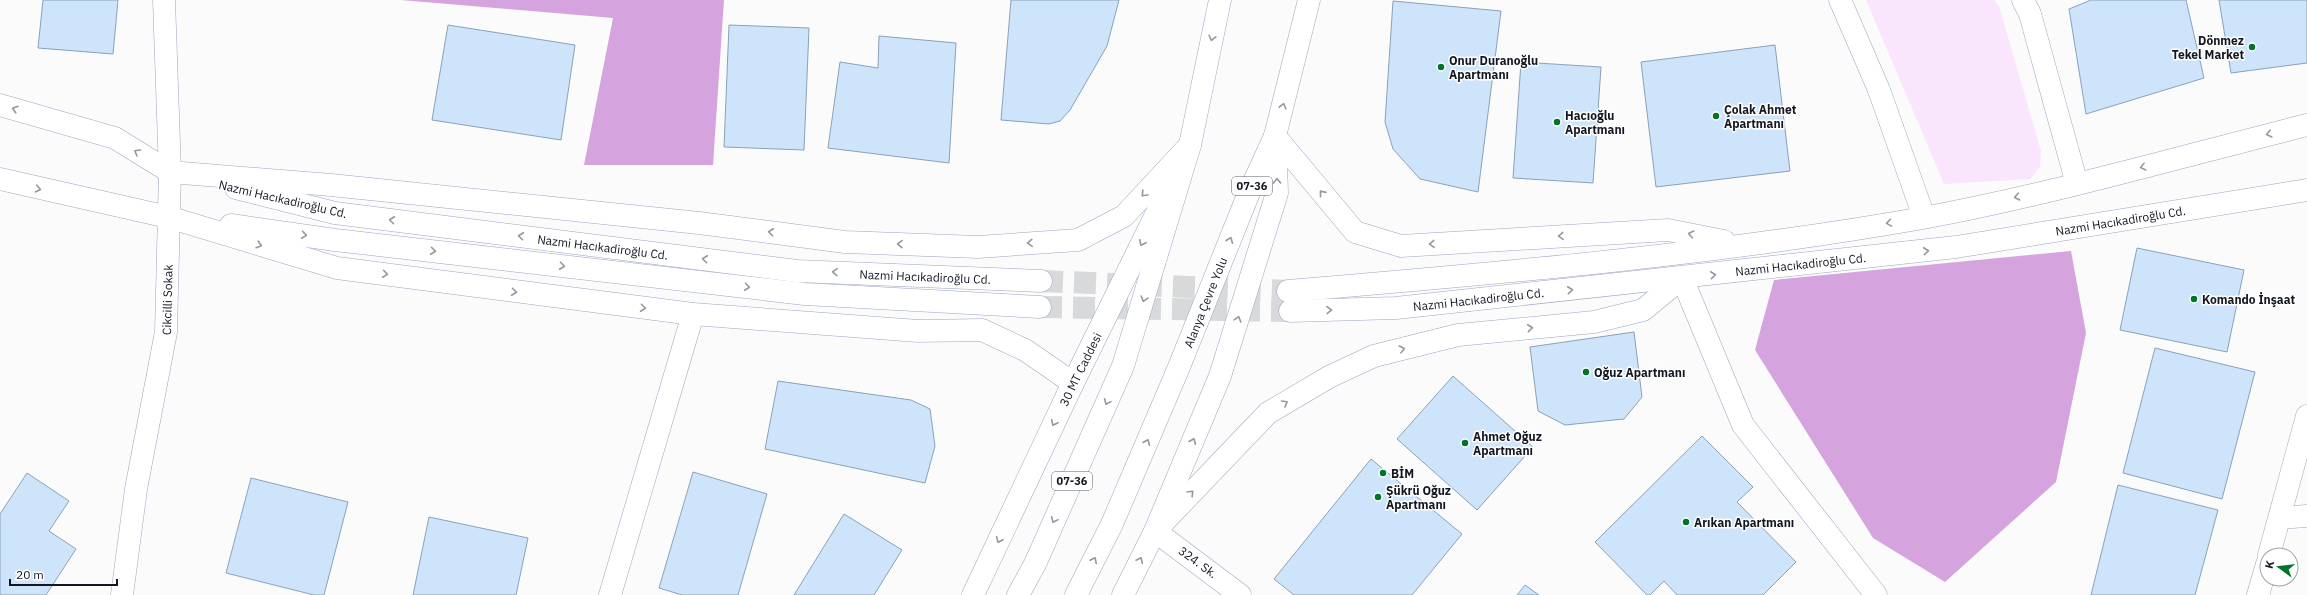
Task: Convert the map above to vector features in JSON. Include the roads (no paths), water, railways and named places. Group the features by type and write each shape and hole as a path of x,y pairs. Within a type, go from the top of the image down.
{"main road":[{"name":"Cikcilli Sokak","path":"122,595 136,490 166,332 170,172 164,0"},
{"name":"07-36","path":"1018,595 1035,564 1123,366 1190,145 1220,0"},
{"name":"Alanya Çevre Yolu","path":"1076,595 1112,524 1179,367 1248,195 1275,136 1309,0"},
{"path":"1840,0 1878,90 1924,217"},
{"path":"2023,0 2030,14 2077,184"},
{"path":"0,104 115,138 170,172 331,185 668,220 844,242 978,247 1078,240 1124,216 1190,145"},
{"name":"Nazmi Hacıkadiroğlu Cd.","path":"2307,125 2077,184 1924,217 1743,245 1520,271 1289,301 1396,308 1682,278 1956,247 2307,190"},
{"path":"1123,595 1154,531 1220,376 1277,193 1275,136"},
{"name":"Nazmi Hacıkadiroğlu Cd.","path":"1275,136 1355,232 1401,246 1668,230 1743,245"},
{"name":"30 MT Caddesi","path":"973,595 1073,383 1190,145"},
{"name":"Nazmi Hacıkadiroğlu Cd.","path":"170,172 335,213 797,271 1041,281"},
{"path":"0,179 168,217 337,268 692,314 918,331 982,330 1025,350 1073,383"},
{"name":"Nazmi Hacıkadiroğlu Cd.","path":"168,217 335,240 805,294 1040,307"},
{"path":"1154,531 1268,413 1329,377 1374,356 1458,335 1594,322 1643,310 1682,278 1742,425 1876,595"},
{"path":"610,595 692,314"},
{"path":"2271,547 2307,416"},
{"path":"2280,518 2307,516"},
{"name":"324. Sk.","path":"1154,531 1240,595"}],"tunnel":[{"path":"1041,281 1288,291"},
{"path":"1040,307 1290,311"}],"place":[{"name":"Dönmez Tekel Market","path":"2252,47"},
{"name":"Onur Duranoğlu Apartmanı","path":"1441,67"},
{"name":"Çolak Ahmet Apartmanı","path":"1716,116"},
{"name":"Hacıoğlu Apartmanı","path":"1557,122"},
{"name":"Komando İnşaat","path":"2194,299"},
{"name":"Oğuz Apartmanı","path":"1586,372"},
{"name":"Ahmet Oğuz Apartmanı","path":"1465,443"},
{"name":"BİM","path":"1383,473"},
{"name":"Şükrü Oğuz Apartmanı","path":"1378,497"},
{"name":"Arıkan Apartmanı","path":"1686,522"}]}
